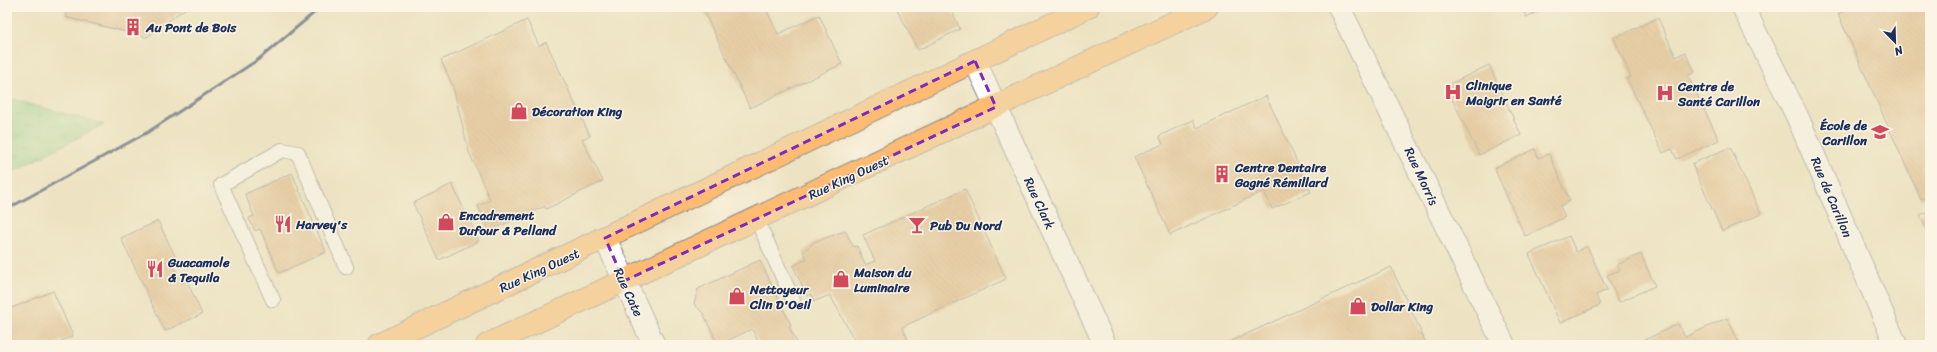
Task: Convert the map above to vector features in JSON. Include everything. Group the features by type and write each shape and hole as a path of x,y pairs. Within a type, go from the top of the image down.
{"main road":[{"name":"Rue King Ouest","path":"378,345 1088,7"},
{"name":"Rue King Ouest","path":"487,345 757,220 1207,7"}],"street":[{"name":"Rue Morris","path":"1339,7 1504,345"},
{"name":"Rue de Carillon","path":"1743,7 1797,116 1896,345"},
{"name":"Rue Clark","path":"975,61 1105,345"},
{"name":"Rue Cate","path":"605,238 654,345"}],"lane":[{"path":"273,300 221,185 282,150 298,154 346,267"},
{"path":"757,220 793,300"}],"highlighted area":[{"path":"975,61 996,107 624,281 605,238"}],"green space":[{"path":"7,98 104,124 7,175"}],"building":[{"name":"Au Pont de Bois","path":"67,7 187,7 147,37 65,17"},
{"path":"702,7 765,7 778,34 819,15 842,64 750,108"},
{"path":"896,7 950,7 960,29 918,50"},
{"path":"1522,7 1548,7 1526,17"},
{"path":"1854,7 1930,7 1930,200 1928,196 1921,200 1838,14"},
{"name":"Centre de Santé Carillon","path":"1658,18 1676,57 1685,52 1695,72 1688,76 1719,140 1677,159 1672,149 1663,153 1627,79 1631,77 1614,38"},
{"name":"Décoration King","path":"527,20 539,46 546,42 590,136 582,139 603,181 546,209 545,206 489,231 478,206 490,200 469,152 453,87 441,60"},
{"path":"1489,65 1521,135 1479,155 1446,86"},
{"name":"Centre Dentaire Gagné Rémillard","path":"1266,96 1311,192 1272,209 1264,191 1170,235 1134,157 1163,144 1159,136 1193,120 1197,128"},
{"path":"1730,147 1761,214 1722,231 1692,164"},
{"path":"1535,149 1538,158 1549,154 1570,201 1560,206 1565,217 1525,236 1494,168"},
{"name":"Harvey's","path":"292,173 326,252 279,273 260,229 255,231 249,218 254,216 245,194"},
{"name":"Encadrement Dufour & Pelland","path":"452,184 479,241 439,260 413,203"},
{"path":"965,189 1006,279 902,327 908,340 896,345 857,345 830,295 815,301 811,294 807,296 793,266 807,259 803,252 814,242 845,231 854,247 857,246 865,265 875,261 863,235"},
{"path":"1930,211 1930,238 1920,215"},
{"name":"Guacamole & Tequila","path":"158,221 175,256 170,258 182,283 187,281 202,314 165,331 121,238"},
{"path":"1569,236 1576,252 1587,246 1607,290 1596,295 1600,305 1560,323 1529,254"},
{"path":"1641,254 1655,286 1619,302 1607,275 1620,270 1617,265"},
{"name":"Nettoyeur Clin D'Oeil","path":"760,260 791,325 789,326 798,345 760,345 752,329 718,345 703,313 694,304 698,289"},
{"name":"Dollar King","path":"1391,267 1427,345 1223,345"},
{"path":"53,291 73,336 52,345 7,345 7,310"},
{"path":"1727,318 1740,345 1634,345 1678,324 1685,337"}],"railway":[{"path":"7,209 148,132 259,59 321,7"}],"place":[{"name":"Au Pont de Bois","path":"133,27"},
{"name":"Clinique Maigrir en Santé","path":"1453,92"},
{"name":"Centre de Santé Carillon","path":"1665,93"},
{"name":"Décoration King","path":"519,111"},
{"name":"École de Carillon","path":"1880,132"},
{"name":"Centre Dentaire Gagné Rémillard","path":"1222,174"},
{"name":"Encadrement Dufour & Pelland","path":"446,222"},
{"name":"Harvey's","path":"283,224"},
{"name":"Pub Du Nord","path":"917,225"},
{"name":"Guacamole & Tequila","path":"155,269"},
{"name":"Maison du Luminaire","path":"841,279"},
{"name":"Nettoyeur Clin D'Oeil","path":"737,296"},
{"name":"Dollar King","path":"1358,306"}]}
